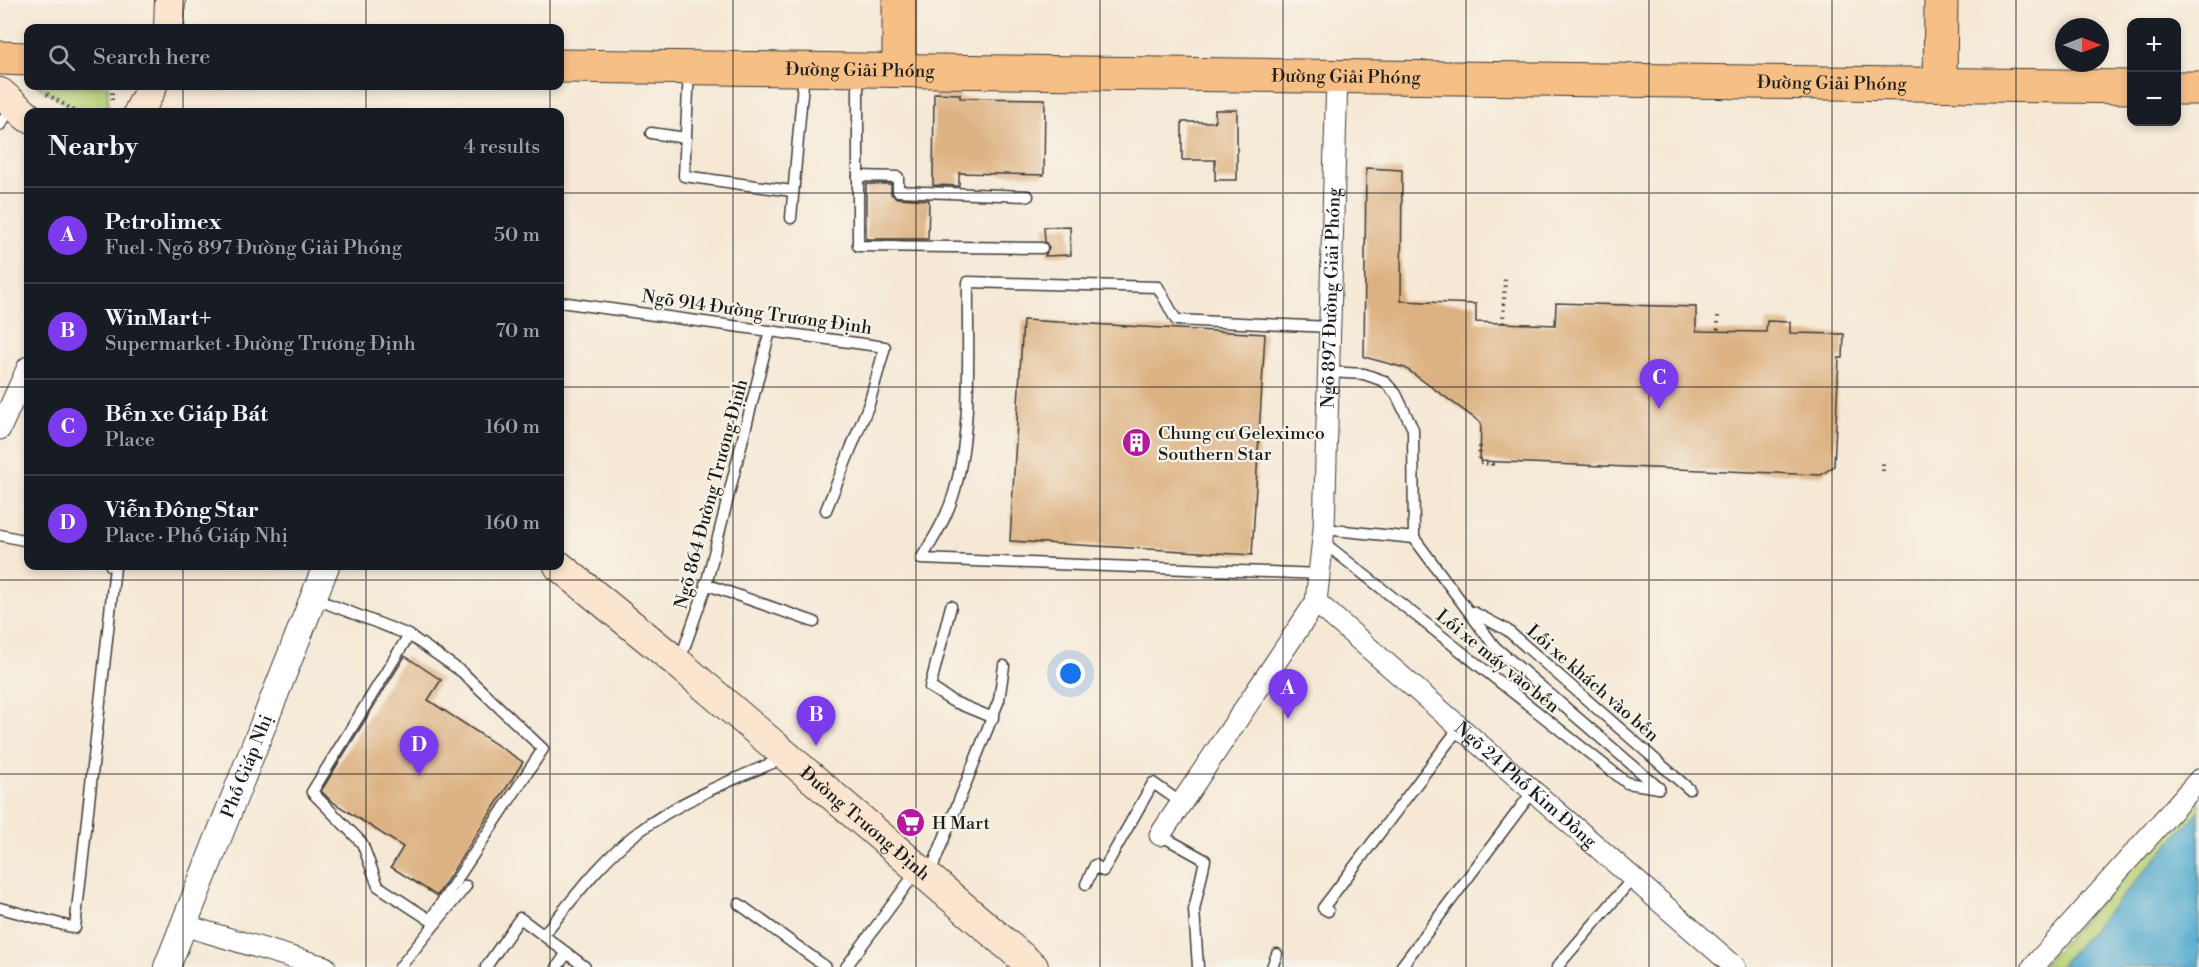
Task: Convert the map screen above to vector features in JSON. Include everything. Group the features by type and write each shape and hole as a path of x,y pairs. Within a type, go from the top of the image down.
{"main road":[{"path":"169,24 170,0"},
{"path":"899,0 899,70"},
{"path":"1921,0 1930,84"},
{"path":"1930,84 1941,0"},
{"path":"0,58 24,59"},
{"name":"Đường Giải Phóng","path":"564,66 2127,87"},
{"path":"2181,87 2199,88"},
{"path":"141,108 150,90"},
{"path":"159,108 167,90"},
{"name":"Đường Trương Định","path":"564,570 679,663 1034,967"}],"street":[{"name":"Ngõ 897 Đường Giải Phóng","path":"1160,835 1316,602 1324,536 1336,76"},
{"path":"0,429 24,376"},
{"name":"Phố Giáp Nhị","path":"167,967 324,570"},
{"name":"Ngõ 24 Phố Kim Đồng","path":"1316,602 1735,967"},
{"path":"2033,967 2199,780"},
{"path":"183,925 325,967"}],"lane":[{"path":"689,68 684,176 792,191"},
{"path":"791,218 804,69"},
{"path":"858,70 858,246 1042,248"},
{"path":"651,133 686,138"},
{"path":"858,176 898,177 898,191 1028,196"},
{"path":"1320,574 921,559 939,530 950,503 961,459 968,282 1158,287 1176,320 1331,327"},
{"name":"Ngõ 914 Đường Trương Định","path":"564,303 885,347 869,404 826,510"},
{"name":"Ngõ 864 Đường Trương Định","path":"679,663 705,584 770,331"},
{"path":"1329,372 1364,374 1384,381 1396,394 1413,429 1414,538 1425,556 1470,610"},
{"path":"0,535 24,540"},
{"path":"1324,536 1414,538"},
{"name":"Lối xe máy vào bến","path":"1324,536 1627,783 1659,788 1495,647 1470,610"},
{"path":"0,908 75,928 115,570"},
{"path":"705,584 814,622"},
{"path":"312,598 409,635 462,672 543,749 430,920 378,886 362,843 312,792 409,635"},
{"path":"951,606 930,687 952,701 993,718"},
{"name":"Lối xe khách vào bến","path":"1470,610 1508,630 1689,789"},
{"path":"846,967 924,872 993,718 999,700 1004,666"},
{"path":"1328,912 1323,908 1459,728"},
{"path":"543,935 605,862 633,836 677,806 788,757"},
{"path":"1086,884 1095,865 1103,870 1153,783 1180,802"},
{"path":"1401,967 1533,791"},
{"path":"1160,835 1205,860 1194,910 1198,967"},
{"path":"1557,967 1632,878"},
{"path":"400,967 466,886"},
{"path":"739,904 826,967"},
{"path":"486,967 520,918 585,967"},
{"path":"556,967 567,953"},
{"path":"1272,967 1277,954"}],"path":[{"path":"42,91 70,108"},
{"path":"1503,323 1505,277"},
{"path":"1718,316 1718,331"},
{"path":"1480,446 1479,463 1492,464 1492,470"},
{"path":"1883,461 1883,471"}],"green space":[{"path":"43,90 108,90 108,108 73,108"},
{"path":"2199,791 2199,967 2041,967"}],"water":[{"path":"2199,811 2199,967 2059,967"}],"building":[{"path":"934,93 960,94 960,98 1045,99 1044,175 959,173 959,186 933,185"},
{"path":"1215,110 1237,110 1237,180 1215,180 1215,160 1182,160 1182,122 1215,122"},
{"path":"1366,168 1402,170 1401,301 1476,304 1476,322 1555,325 1556,303 1696,307 1696,331 1766,332 1767,321 1790,322 1790,333 1844,334 1843,358 1839,358 1834,466 1821,475 1480,461 1481,423 1405,368 1364,357"},
{"path":"866,184 891,184 891,194 897,198 929,200 928,239 866,239"},
{"path":"1070,226 1071,255 1045,256 1049,248 1045,241 1044,227"},
{"name":"Chung cư Geleximco Southern Star","path":"1023,320 1265,334 1252,555 1010,541"},
{"path":"405,656 441,680 428,700 523,762 437,896 391,867 403,847 331,801 321,791"}],"place":[{"name":"Bến xe Giáp Bát","path":"1659,409"},
{"name":"Chung cư Geleximco Southern Star","path":"1137,443"},
{"name":"Petrolimex","path":"1288,719"},
{"name":"WinMart+","path":"816,746"},
{"name":"Viễn Đông Star","path":"419,776"},
{"name":"H Mart","path":"911,823"}]}
